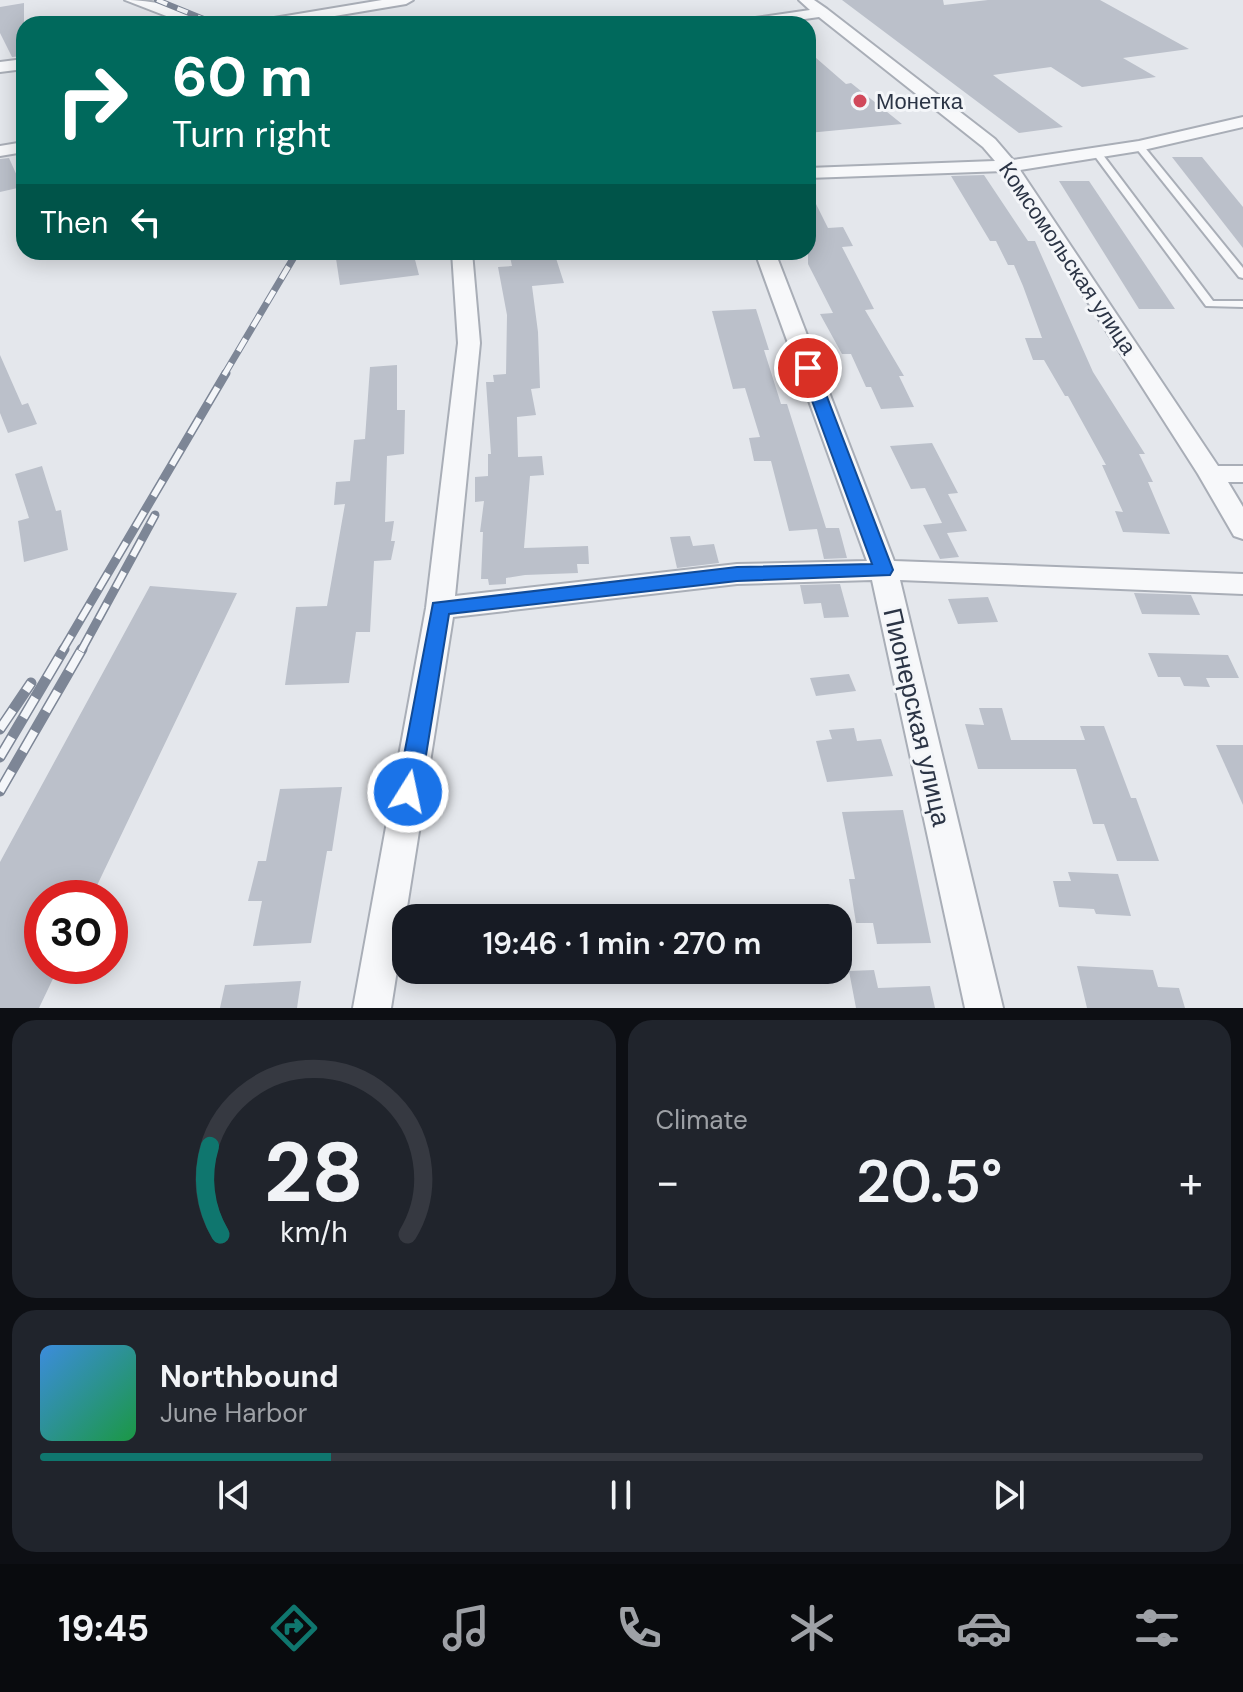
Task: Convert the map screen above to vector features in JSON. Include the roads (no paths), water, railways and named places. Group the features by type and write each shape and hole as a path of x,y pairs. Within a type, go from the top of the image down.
{"street":[{"path":"132,0 183,16"},
{"path":"310,16 406,0"},
{"path":"773,16 814,6"},
{"name":"Комсомольская улица","path":"814,6 989,143 1009,166 1211,474 1243,530"},
{"path":"816,173 1009,166 1139,146 1243,122"},
{"path":"372,1008 440,608 469,343 463,260"},
{"name":"Пионерская улица","path":"768,260 884,570 984,1008"},
{"path":"1211,474 1243,474"},
{"path":"440,608 737,574 884,570 1243,584"}],"lane":[{"path":"1139,146 1243,275"},
{"path":"1097,153 1210,304 1243,304"}],"railway":[{"path":"157,0 196,16"},
{"path":"224,375 292,260"},
{"path":"62,651 226,373"},
{"path":"81,651 155,515"},
{"path":"0,757 64,649"},
{"path":"0,791 82,649"},
{"path":"0,729 31,683"}],"place":[{"name":"Монетка","path":"860,101"}]}
